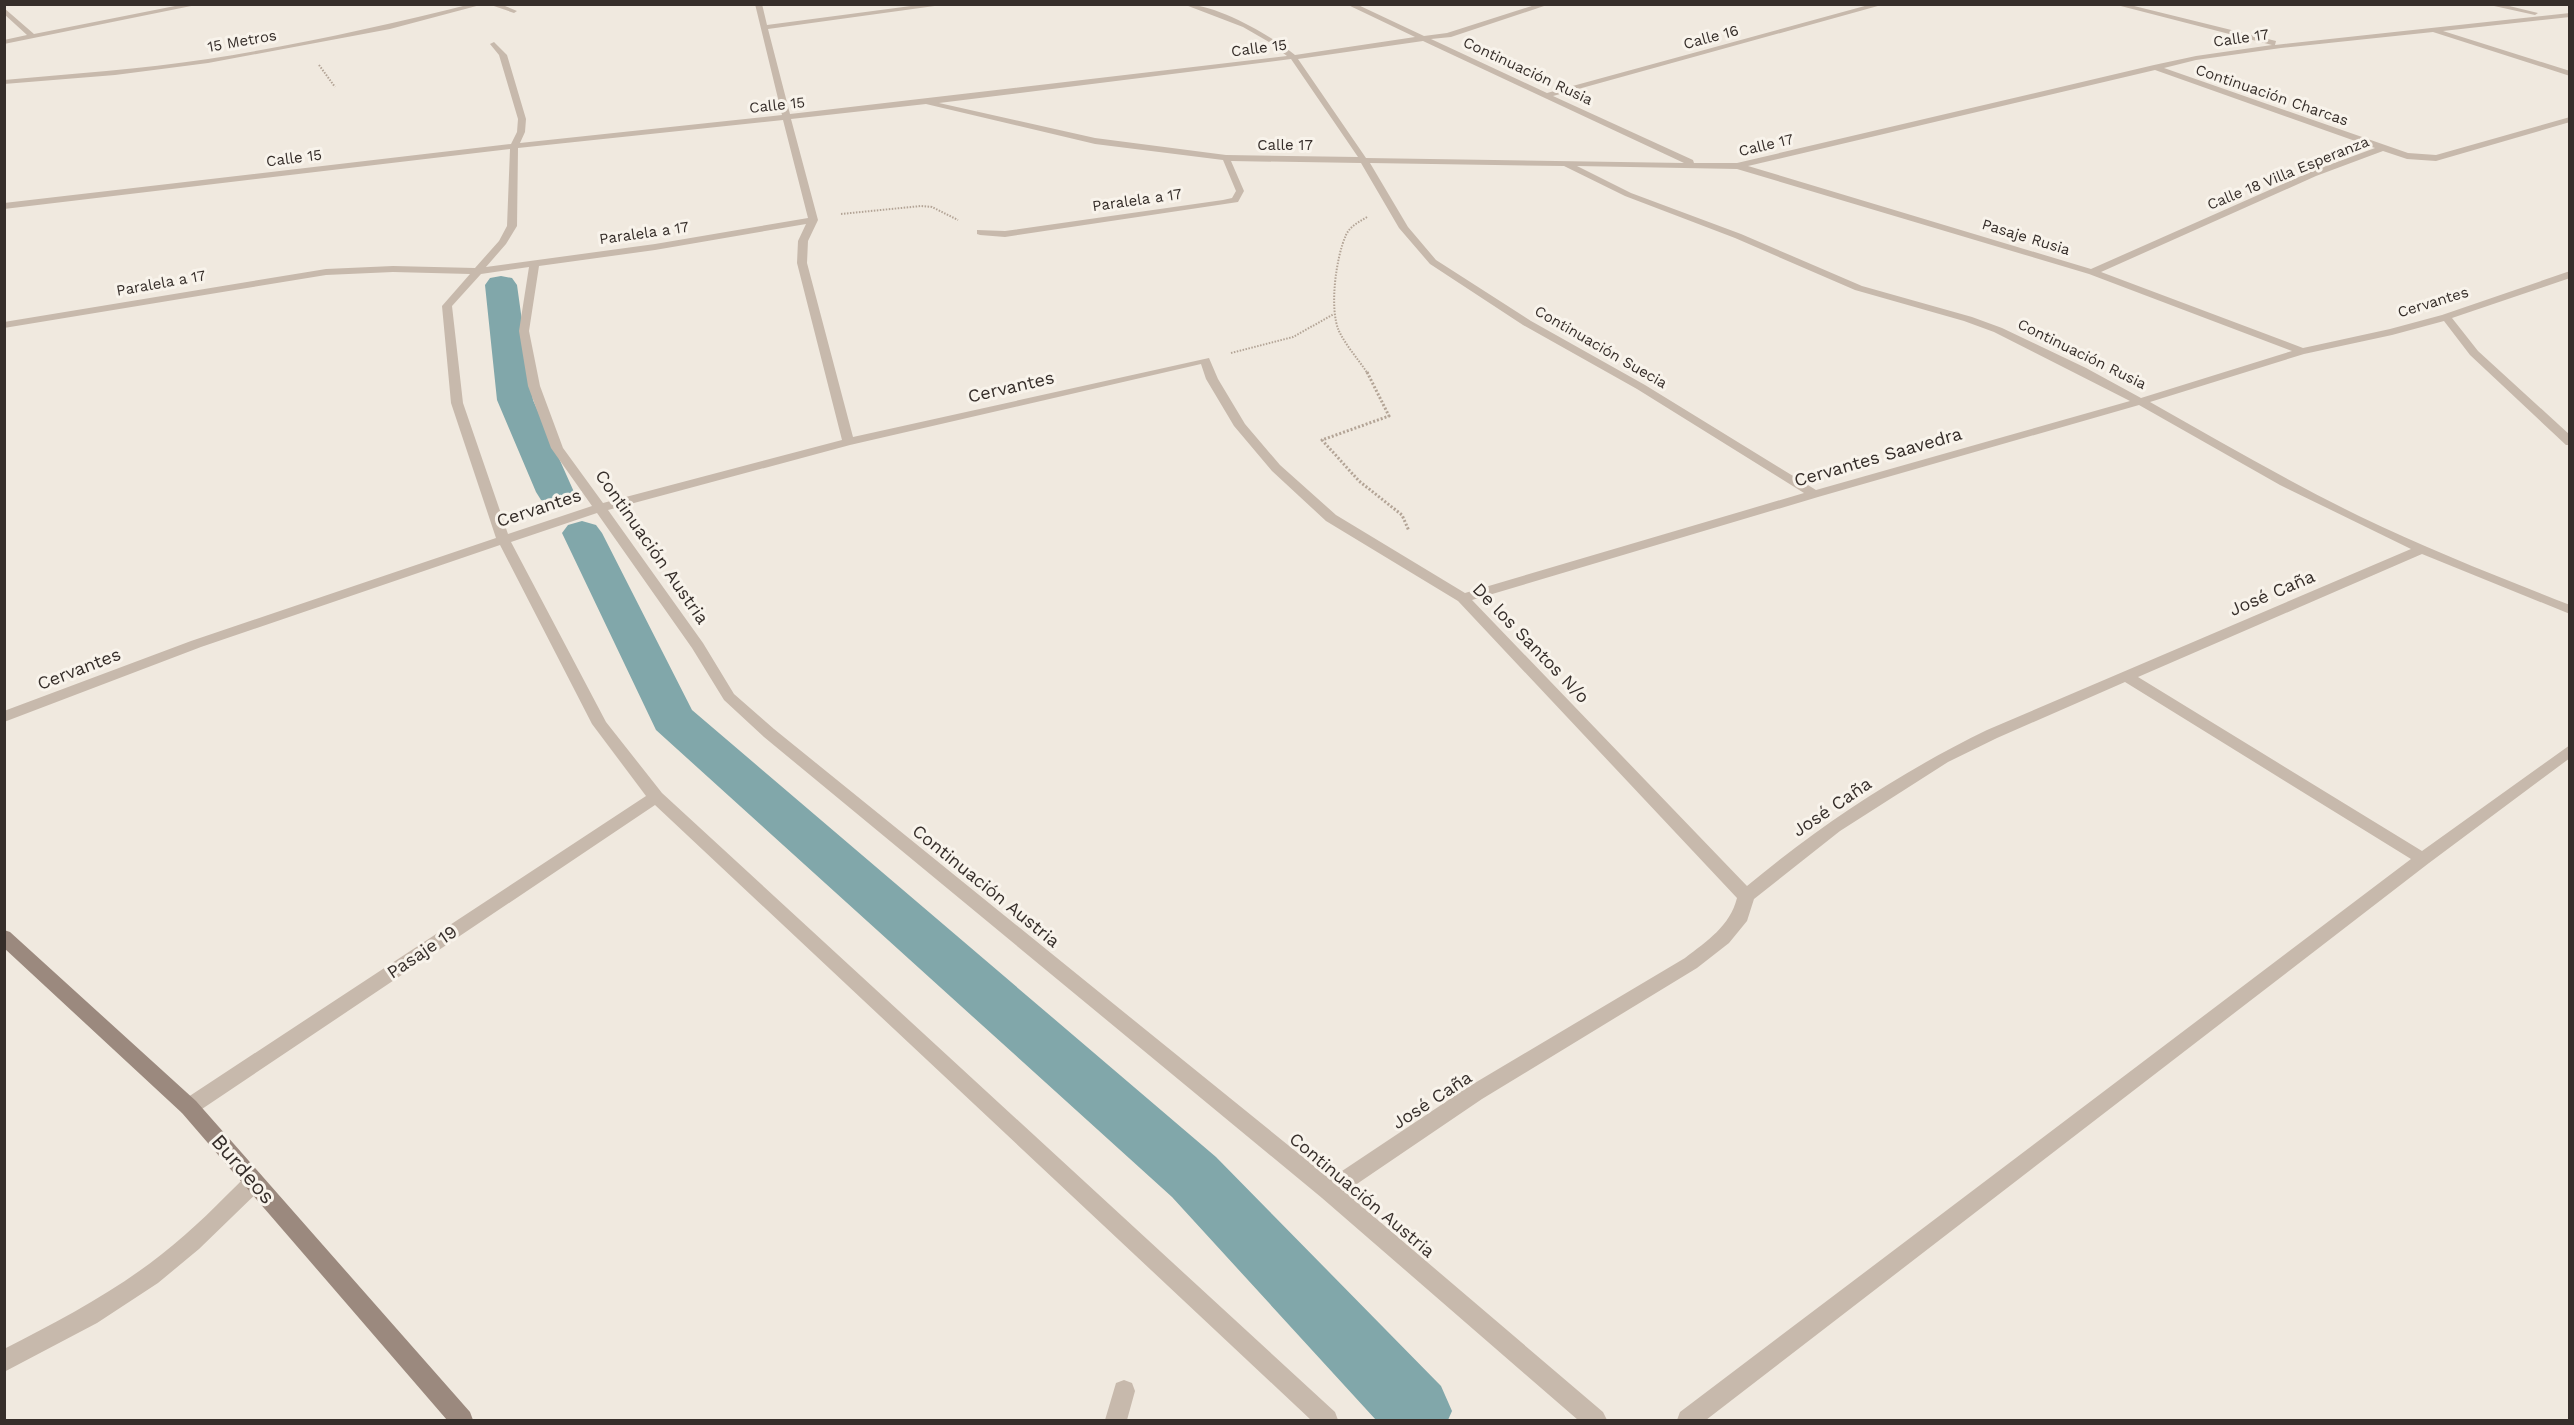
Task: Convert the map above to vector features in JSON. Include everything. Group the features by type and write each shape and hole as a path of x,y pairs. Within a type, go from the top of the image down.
{"street":[{"path":"167,4 174,9"},
{"path":"4,42 198,4"},
{"name":"15 Metros","path":"4,82 115,73 208,61 390,27 481,4"},
{"path":"491,4 514,11"},
{"path":"758,4 813,220 801,251 805,279 848,442"},
{"path":"764,27 946,4"},
{"name":"Continuación Suecia","path":"1186,4 1245,26 1272,40 1293,57 1363,159 1390,208 1418,247 1433,262 1527,323 1641,387 1814,494"},
{"name":"Continuación Rusia","path":"1349,4 1695,165"},
{"name":"Calle 15","path":"4,206 514,146 926,102 1425,40 1477,27 1547,4"},
{"name":"Calle 16","path":"1547,95 1882,4"},
{"path":"2115,4 2281,46"},
{"path":"2488,4 2570,20"},
{"path":"4,10 33,37"},
{"name":"Calle 17","path":"926,102 1095,141 1226,158 1737,166 2207,56 2430,29 2570,15"},
{"path":"2430,29 2570,74"},
{"path":"494,44 504,56 522,119 521,132 514,146 512,226 503,242 447,306 457,403 503,538 600,724 656,797 1327,1420"},
{"name":"Continuación Charcas","path":"2153,67 2383,148"},
{"name":"Calle 18 Villa Esperanza","path":"2092,272 2313,174 2383,148 2408,156 2436,158 2570,119"},
{"name":"Paralela a 17","path":"980,232 1005,234 1235,200 1240,191 1226,158"},
{"name":"Continuación Rusia","path":"1565,164 1598,182 1779,252 1873,293 1993,328 2072,363 2325,504 2421,550 2570,610"},
{"name":"Pasaje Rusia","path":"1737,166 2092,272 2302,351"},
{"name":"Paralela a 17","path":"4,325 326,272 393,269 479,271 655,247 813,220"},
{"name":"Continuación Austria","path":"534,265 524,331 534,386 557,448 698,646 729,697 769,734 1329,1191 1595,1420"},
{"name":"Cervantes","path":"2302,351 2446,317 2570,274"},
{"path":"2446,317 2474,353 2570,442"},
{"name":"Cervantes Saavedra","path":"1463,598 1814,494 2142,401 2302,351"},
{"name":"Cervantes","path":"4,717 217,637 503,538 600,508 848,442 1204,360"},
{"name":"De los Santos N/o","path":"1204,360 1224,402 1240,426 1276,468 1331,518 1463,598 1746,896"},
{"name":"José Caña","path":"1329,1191 1475,1093 1691,963 1724,938 1741,916 1746,896 1834,827 1943,758 1992,734 2421,550"},
{"path":"2127,677 2423,859"},
{"path":"1688,1420 2423,859 2570,750"},
{"name":"Pasaje 19","path":"189,1107 656,797"},
{"name":"Burdeos","path":"4,937 189,1107 462,1420"},
{"path":"4,1361 63,1331 142,1281 170,1260 254,1182"},
{"path":"1116,1420 1124,1391"}],"path":[{"path":"813,220 838,214 921,206 932,207 947,213 980,232"},
{"path":"1390,208 1353,225 1346,234 1334,285 1334,314 1339,331 1374,383 1389,416 1322,440 1359,481 1402,515 1413,539 1414,569"},
{"path":"1204,360 1293,337 1334,314"}],"waterway":[{"path":"501,285 515,400 555,492"},
{"path":"582,533 673,719 1194,1177 1416,1411"}]}
